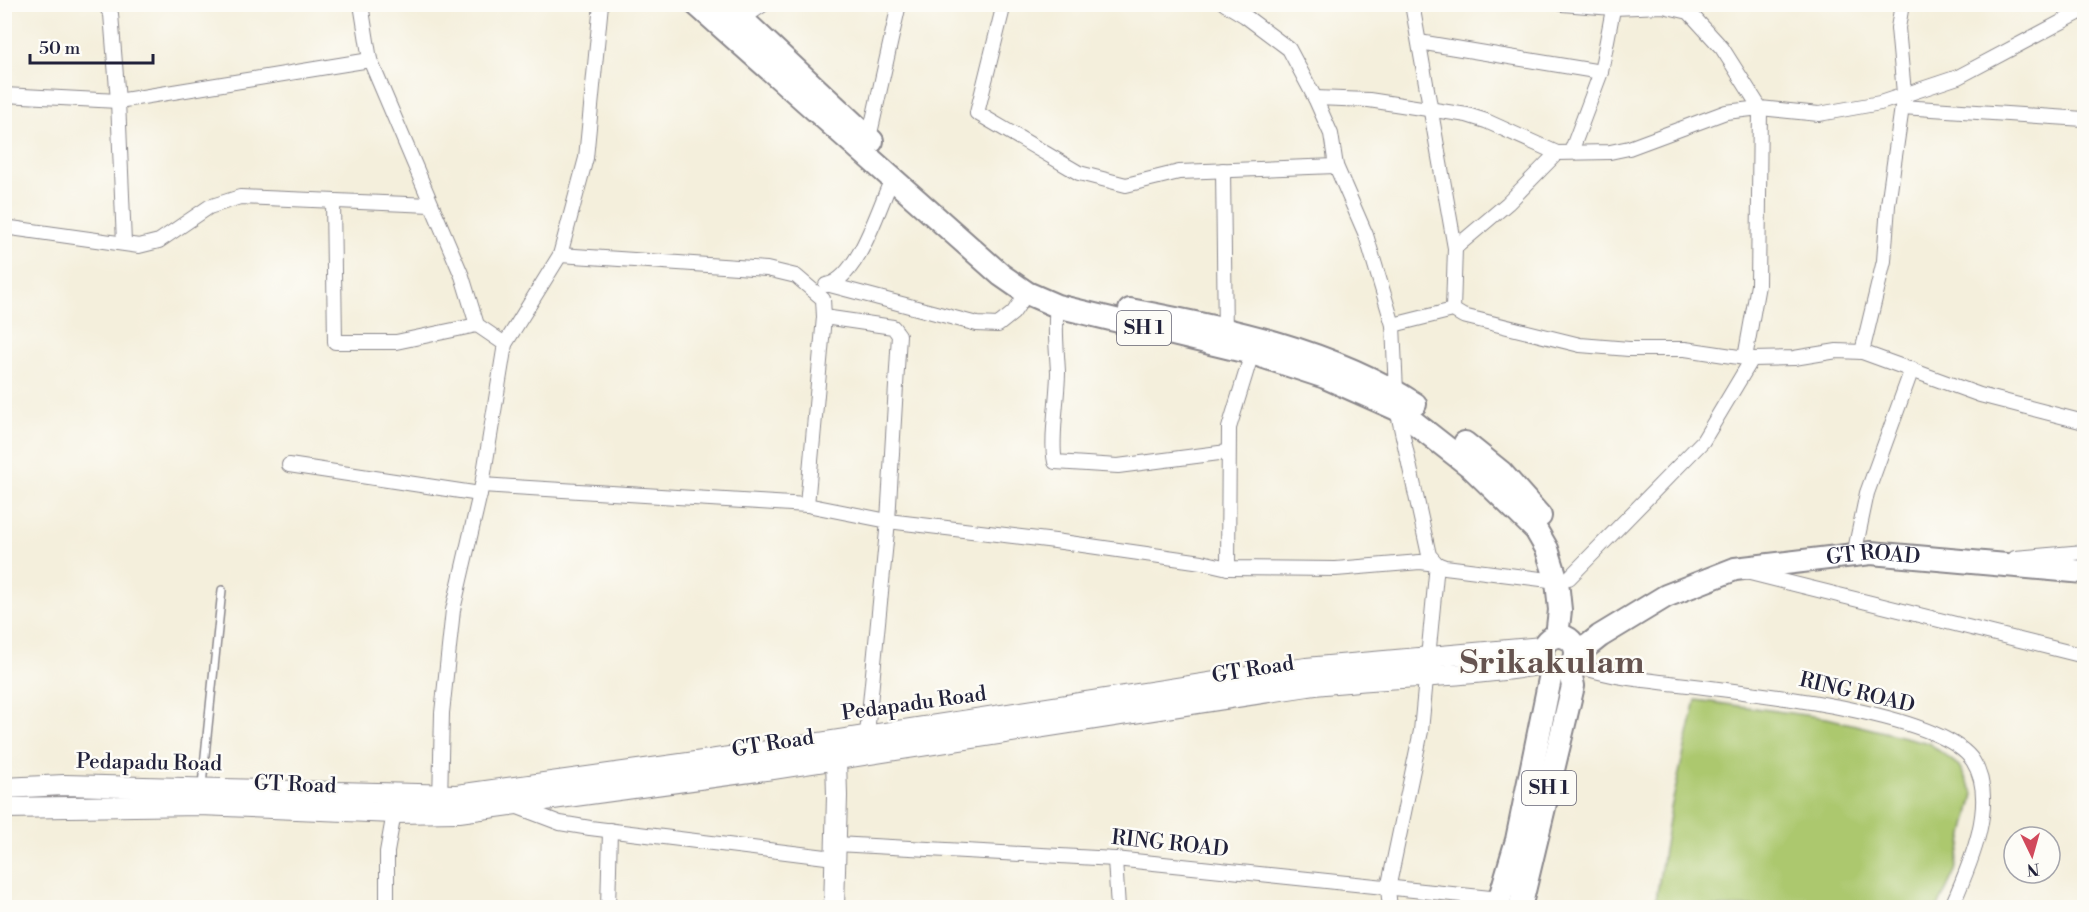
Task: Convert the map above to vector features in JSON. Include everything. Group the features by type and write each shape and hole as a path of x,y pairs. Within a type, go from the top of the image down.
{"main road":[{"name":"SH 1","path":"696,4 1001,275 1027,293 1057,306 1225,338 1252,353 1397,400 1428,413 1516,487 1549,528 1561,548 1563,579 1561,654 1574,686 1514,905"},
{"name":"SH 1","path":"734,12 869,138 1020,273 1071,297 1350,369 1397,400"},
{"name":"GT ROAD","path":"1561,654 1600,636 1666,596 1735,569 1871,553 2085,572"},
{"name":"Pedapadu Road","path":"4,788 64,785 201,788 440,805 826,741 1306,668 1427,656 1561,654"},
{"name":"GT Road","path":"4,808 200,805 394,813 440,805 513,806 1308,686 1360,680 1507,670 1561,654"},
{"path":"826,741 836,758 834,908"}],"street":[{"path":"104,4 111,14 118,101 124,243"},
{"path":"361,4 370,60 462,276 477,325 505,344"},
{"path":"440,805 442,713 453,610 481,489 505,344 560,255 586,158 601,4"},
{"path":"734,12 764,4"},
{"path":"869,138 899,4"},
{"path":"1004,4 977,113 1079,173 1126,185 1179,172 1336,166"},
{"path":"1225,4 1245,16 1288,49 1315,98 1330,134 1336,166 1366,235 1393,325 1397,400 1429,555 1437,564 1421,731 1389,889 1390,908"},
{"path":"1412,4 1455,248 1453,310"},
{"path":"289,465 481,489 807,505 888,521 1055,541 1202,562 1228,568 1336,569 1420,562 1445,567 1563,579 1703,441 1749,359 1758,285 1760,108 1722,48 1690,8 1562,4"},
{"path":"1862,352 1884,261 1903,100 1898,28 1902,4"},
{"path":"1455,248 1564,153 1600,72 1613,6"},
{"path":"1315,98 1370,100 1486,121 1564,153 1610,152 1629,148 1726,112 1760,108 1819,114 1903,100 1958,77 2085,10"},
{"path":"1419,42 1600,72"},
{"path":"4,95 118,101 370,60"},
{"path":"1903,100 2085,119"},
{"path":"1223,170 1225,338"},
{"path":"830,285 846,276 857,258 892,179"},
{"path":"4,227 139,246 159,241 209,207 240,197 431,205"},
{"path":"333,201 335,342 396,342 477,325"},
{"path":"560,255 767,268 796,276 823,299 825,317 807,505"},
{"path":"808,286 830,285 977,324 998,325 1012,313 1027,293"},
{"path":"1057,306 1054,329 1058,372 1057,411 1052,451 1055,462 1118,466 1227,452"},
{"path":"1393,325 1453,310 1463,316 1580,345 1629,349 1685,349 1749,359 1794,358 1837,351 1862,352 1980,395 2056,417 2085,422"},
{"path":"825,317 893,327 899,335 888,521 867,735"},
{"path":"1228,568 1227,452 1229,428 1252,353"},
{"path":"1854,555 1867,493 1912,369"},
{"path":"1984,562 2085,552"},
{"path":"1735,569 2085,656"},
{"name":"RING ROAD","path":"1561,654 1627,678 1818,703 1900,722 1950,739 1972,760 1984,787 1983,813 1967,872 1951,908"},
{"name":"RING ROAD","path":"513,806 560,823 610,830 835,851 1115,859 1514,905"},
{"path":"387,908 387,852 394,813"},
{"path":"608,908 610,830"},
{"path":"1115,859 1118,908"}],"lane":[{"path":"201,788 222,590"}],"green space":[{"path":"1696,700 1827,718 1929,743 1959,766 1974,794 1955,871 1938,907 1659,907 1656,899 1671,808"}],"district":[{"name":"Srikakulam","path":"1552,663"}]}
